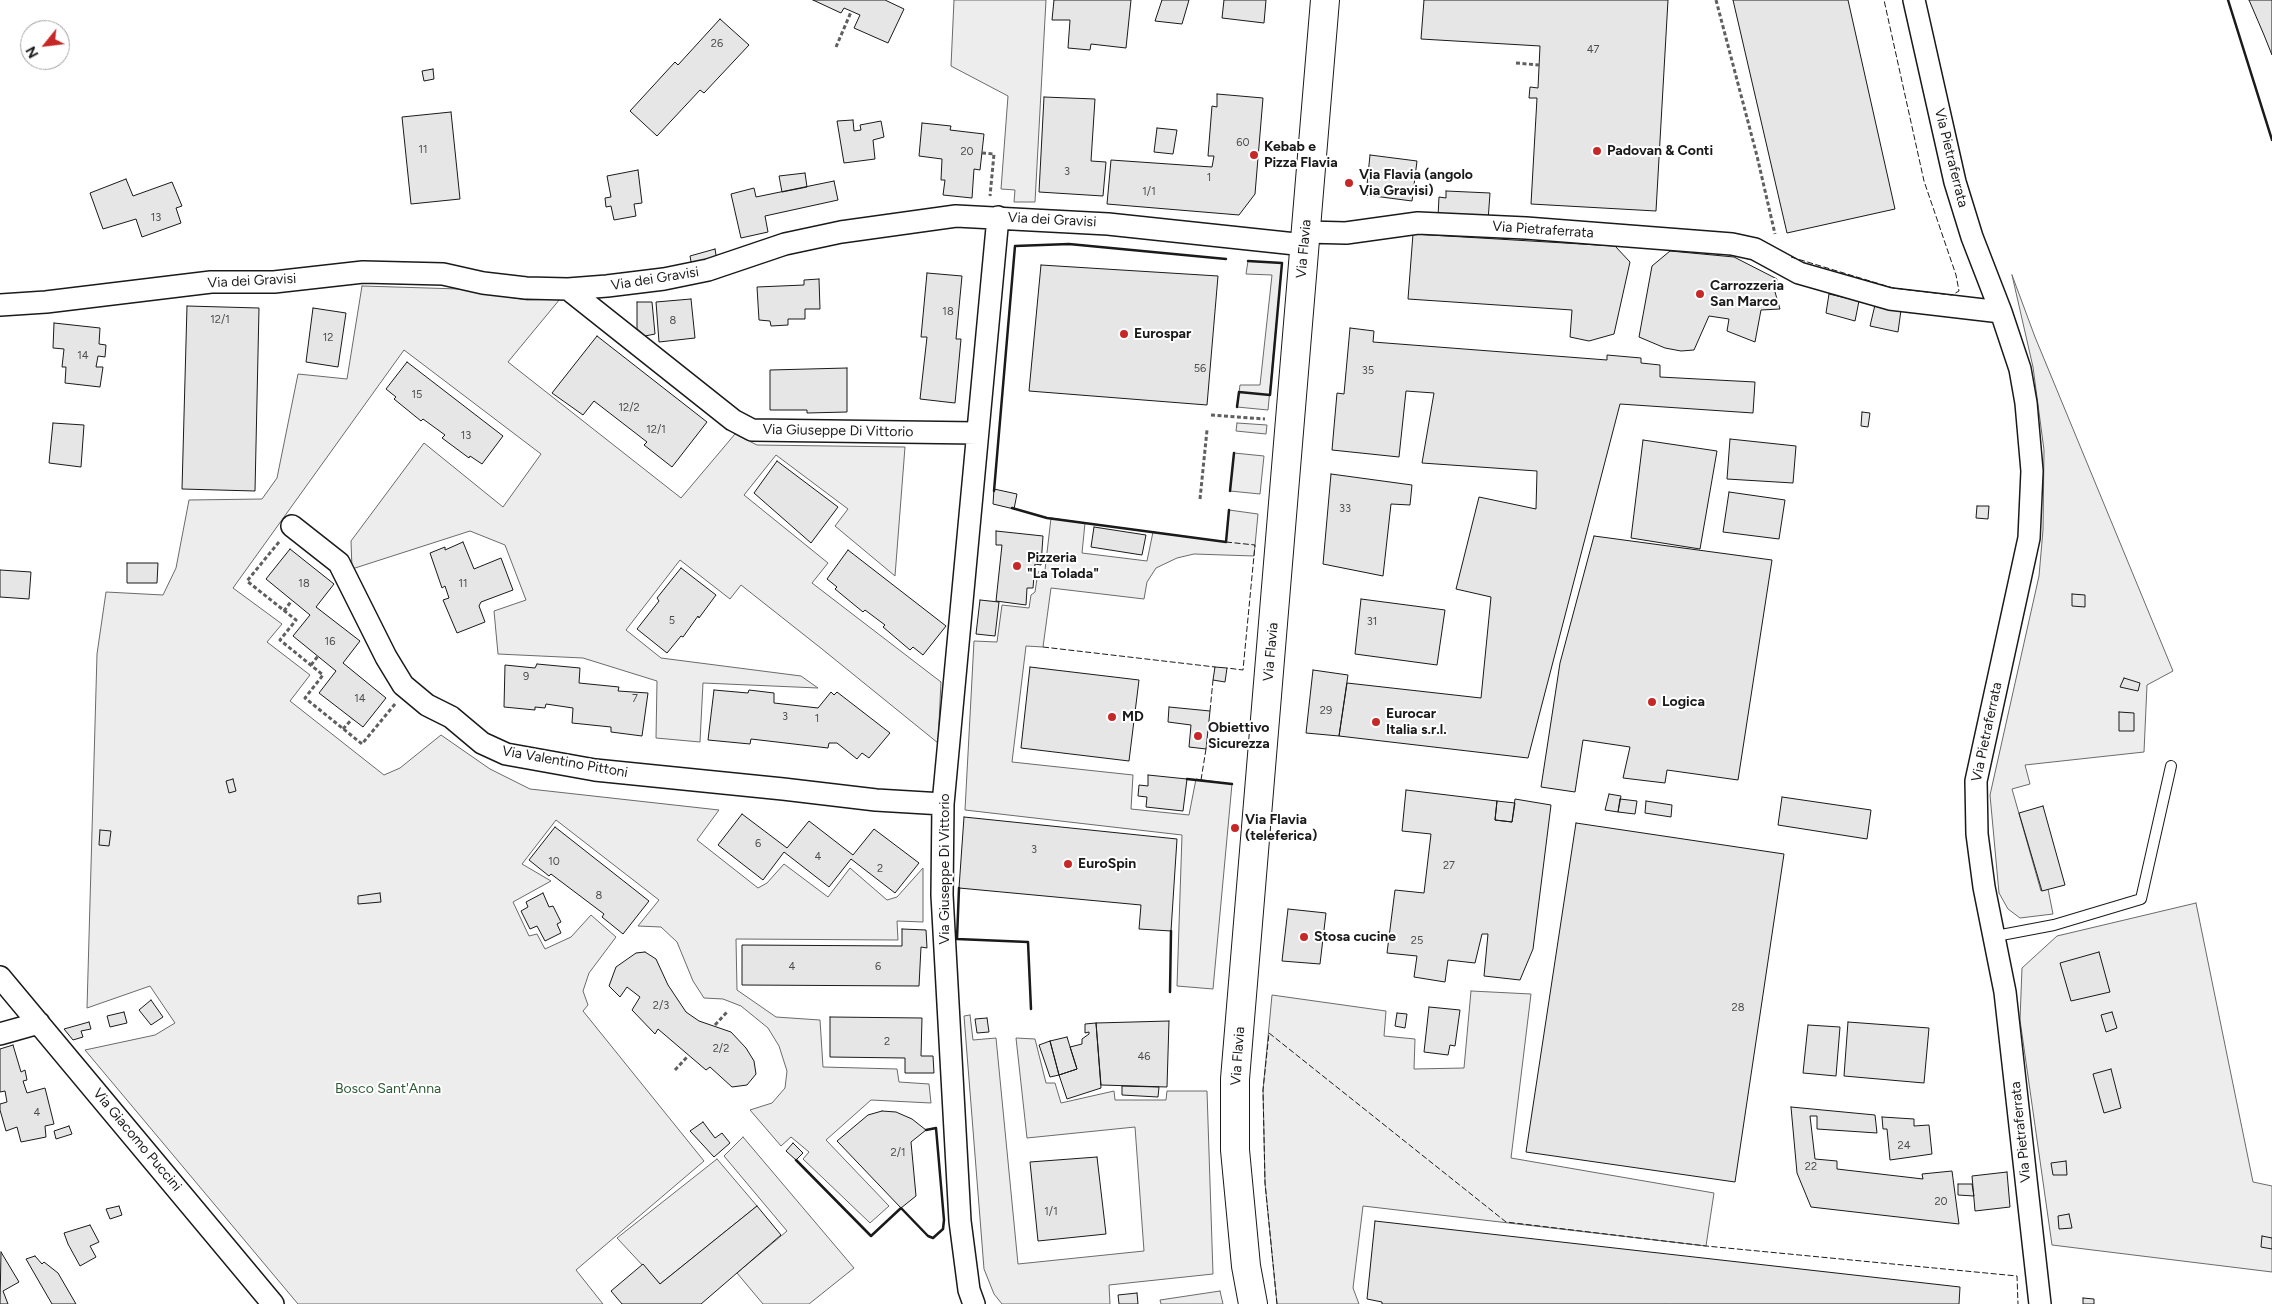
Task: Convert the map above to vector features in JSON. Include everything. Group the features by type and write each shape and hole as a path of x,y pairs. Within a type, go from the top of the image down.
{"main road":[{"name":"Via Flavia","path":"1253,1304 1246,1266 1236,1159 1235,1079 1325,0"}],"street":[{"name":"Via Pietraferrata","path":"1914,0 1955,182 1972,237 2001,312 2020,369 2026,404 2032,471 2029,538 1976,781 1976,834 1984,887 1996,936 2005,992 2039,1303"},
{"name":"Via dei Gravisi","path":"0,304 46,302 211,282 274,282 364,272 443,274 517,287 568,289 635,283 690,274 743,260 785,244 841,232 956,216 1108,224 1305,238"},
{"name":"Via Giuseppe Di Vittorio","path":"974,1304 970,1290 960,1222 942,895 944,804 977,433 993,217"},
{"name":"Via Pietraferrata","path":"1305,238 1418,223 1526,228 1732,244 1755,249 1776,262 1824,282 1890,299 2001,312"},
{"name":"Via Giuseppe Di Vittorio","path":"568,289 733,420 752,430 977,433"},
{"name":"Via Valentino Pittoni","path":"292,526 339,563 386,658 408,688 428,705 451,717 482,743 506,754 604,771 876,800 944,804"},
{"name":"Via Giacomo Puccini","path":"0,977 274,1304"},
{"path":"0,1034 39,1023"}],"lane":[{"path":"1996,936 2054,925 2140,899 2171,766"}],"path":[{"path":"1716,0 1760,166 1775,233 1776,262"},
{"path":"836,48 851,12"},
{"path":"1516,64 1539,65"},
{"path":"982,153 994,154 993,217"},
{"path":"1211,415 1290,422"},
{"path":"1200,499 1207,430"},
{"path":"292,526 247,581 296,620 280,640 323,675 305,698 362,744 408,688"},
{"path":"284,611 292,600"},
{"path":"311,665 318,656"},
{"path":"343,729 352,719"},
{"path":"715,1025 727,1012"},
{"path":"675,1070 688,1056"}],"green space":[{"path":"954,0 1046,0 1035,202 1014,202 1015,190 1001,189 1008,96 951,66"},
{"path":"1248,261 1282,263 1268,410 1237,407 1240,385 1260,385 1272,275 1246,274"},
{"path":"2012,275 2035,337 2173,671 2147,685 2144,752 2025,765 2030,784 2012,789 2041,891 2048,889 2053,914 2020,918 2008,909 1999,893 1990,795 2039,576 2043,530 2044,450 2033,367"},
{"name":"Bosco Sant'Anna","path":"362,286 460,289 527,300 560,299 508,362 681,498 735,434 757,445 905,447 895,576 835,526 848,509 776,455 744,495 828,563 812,583 941,682 938,743 741,585 730,599 680,560 626,630 661,658 801,676 818,688 703,683 700,742 656,738 657,681 583,658 498,654 494,611 526,600 505,545 470,531 352,569 351,541 424,443 503,507 541,454 404,350 233,588 282,624 267,642 310,675 290,701 384,775 400,768 441,735 490,769 530,789 719,810 697,840 758,888 767,883 784,864 828,897 850,868 887,900 897,897 923,868 923,922 897,921 898,940 736,939 737,990 776,1017 820,1020 823,1067 897,1069 899,1082 929,1084 931,1103 871,1100 826,1140 889,1206 870,1223 803,1159 809,1152 791,1137 781,1146 750,1110 772,1103 785,1088 787,1071 779,1046 768,1028 741,1006 723,999 704,998 693,981 677,942 661,927 638,926 659,900 556,820 522,864 551,881 513,902 529,936 537,934 545,949 571,937 591,915 616,937 589,973 583,991 588,1005 583,1011 704,1161 576,1270 603,1304 298,1304 85,1050 155,1035 175,1023 150,986 87,1008 97,654 106,592 163,595 176,568 189,500 262,499 277,478 298,374 347,379"},
{"path":"1237,423 1267,425 1266,434 1236,431"},
{"path":"1234,453 1264,456 1260,494 1230,491"},
{"path":"1229,510 1258,514 1254,556 1194,554 1177,558 1156,568 1147,582 1144,599 1051,588 1043,647 1026,646 1012,762 1133,775 1131,809 1189,815 1196,779 1232,784 1213,989 1177,986 1182,835 965,810 974,641 997,642 1002,605 1029,608 1031,595 1035,592 1038,572 1045,570 1051,518 1085,523 1082,553 1147,561 1153,532 1226,542"},
{"path":"2196,903 2253,1182 2272,1186 2272,1272 2052,1245 2020,1020 2022,968 2057,936"},
{"path":"1471,991 1531,994 1511,1158 1714,1193 1706,1246 1363,1206 1353,1288 1359,1304 1277,1304 1265,1183 1263,1090 1272,995 1386,1011 1384,1036 1415,1039 1414,1069 1464,1068"},
{"path":"970,1015 973,1040 996,1038 1018,1264 1144,1251 1135,1127 1027,1138 1016,1038 1035,1039 1046,1083 1055,1083 1061,1103 1114,1091 1115,1100 1166,1100 1167,1091 1207,1091 1213,1274 1109,1285 1110,1304 1002,1304 994,1294 984,1269 964,1016"},
{"path":"743,1137 854,1268 809,1304 763,1304 737,1273 787,1231 724,1156"},
{"path":"717,1159 757,1206 660,1284 617,1238"},
{"path":"1220,1291 1223,1304 1161,1304 1160,1300"}],"building":[{"path":"813,0 885,0 904,9 888,43 854,28 860,15 844,8 841,13"},
{"path":"1054,0 1131,0 1126,48 1091,44 1090,50 1068,48 1070,20 1052,20"},
{"path":"1162,0 1189,0 1182,24 1155,21"},
{"path":"1224,0 1266,0 1264,23 1222,18"},
{"name":"Padovan & Conti","path":"1424,0 1668,0 1656,211 1531,204 1537,98 1529,98 1530,87 1538,88 1540,46 1421,39"},
{"path":"1733,0 1848,0 1895,209 1787,233"},
{"path":"2249,0 2272,0 2272,55 2264,35"},
{"path":"720,19 749,45 704,93 700,90 657,136 630,111 675,62 678,65"},
{"path":"433,69 434,79 424,81 422,71"},
{"path":"1217,94 1263,98 1255,194 1239,215 1107,204 1111,160 1212,167 1214,156 1208,156 1212,106 1217,107"},
{"path":"1044,97 1095,99 1091,161 1106,162 1103,196 1039,192"},
{"path":"451,112 460,199 411,204 402,117"},
{"path":"853,120 854,131 861,130 860,125 881,121 884,137 873,140 875,159 844,163 837,121"},
{"path":"922,123 951,126 950,130 984,134 980,170 974,169 972,198 943,195 945,180 941,180 942,159 919,156"},
{"path":"1157,128 1177,130 1173,154 1154,152"},
{"path":"1370,155 1417,161 1412,201 1366,195"},
{"path":"638,170 642,203 634,204 636,216 614,220 611,206 606,207 605,198 611,197 607,176"},
{"path":"805,173 807,187 782,192 779,176"},
{"path":"126,179 133,196 172,182 182,206 176,208 181,223 142,237 136,219 103,229 90,193"},
{"path":"834,181 838,200 765,216 768,232 741,238 731,194 754,188 756,197"},
{"path":"1446,191 1490,193 1488,221 1438,217 1439,197 1446,198"},
{"path":"1413,234 1615,246 1630,262 1614,334 1589,341 1570,337 1572,310 1408,299"},
{"path":"715,249 717,261 692,267 690,256"},
{"path":"1670,251 1734,257 1777,279 1775,292 1780,309 1761,310 1755,342 1727,331 1729,319 1709,316 1694,350 1681,351 1665,348 1639,337 1652,266"},
{"name":"Eurospar","path":"1041,265 1218,276 1207,405 1029,391"},
{"path":"927,273 962,276 956,339 961,339 955,403 920,399 927,337 921,337"},
{"path":"819,279 820,309 805,309 805,319 788,319 788,325 771,326 770,321 759,320 757,287 804,285 804,280"},
{"path":"1829,294 1859,301 1855,321 1826,313"},
{"path":"691,299 695,338 659,342 656,302"},
{"path":"637,302 652,302 655,334 645,336 637,329"},
{"path":"1875,305 1901,310 1898,332 1870,326"},
{"path":"187,306 259,308 255,491 182,489"},
{"path":"313,308 346,313 338,367 306,362"},
{"path":"54,323 100,328 99,344 106,345 105,357 98,356 96,367 103,367 100,387 65,383 66,367 62,367 64,349 53,348"},
{"path":"1350,328 1374,331 1373,342 1607,360 1607,355 1641,358 1641,363 1660,365 1660,377 1755,382 1753,413 1620,404 1528,758 1339,736 1347,683 1481,698 1491,597 1456,589 1479,497 1536,509 1537,471 1422,463 1434,393 1406,391 1399,457 1332,450 1337,393 1344,394"},
{"path":"597,336 707,422 672,467 644,445 647,442 594,401 583,415 552,393"},
{"path":"407,362 503,436 482,464 470,456 469,458 442,438 445,435 423,419 421,421 394,399 396,397 386,389"},
{"path":"847,368 847,412 807,413 807,410 770,410 770,370"},
{"path":"1862,412 1870,413 1868,427 1861,426"},
{"path":"53,423 84,425 81,467 49,463"},
{"path":"1730,439 1796,446 1793,483 1727,479"},
{"path":"1643,440 1717,451 1700,549 1631,538"},
{"path":"777,461 838,507 811,543 754,493"},
{"path":"1331,474 1412,485 1410,505 1391,504 1383,576 1323,564"},
{"path":"994,489 1017,494 1014,509 993,504"},
{"path":"1729,492 1785,500 1779,539 1723,532"},
{"path":"1977,506 1989,506 1988,519 1976,518"},
{"path":"1094,527 1146,535 1142,555 1091,547"},
{"path":"996,531 1043,536 1041,565 1035,564 1033,588 1027,588 1026,605 996,601 1002,545 996,545"},
{"name":"Logica","path":"1594,536 1772,560 1738,780 1667,770 1665,783 1623,778 1630,747 1583,740 1575,792 1541,787 1560,663"},
{"path":"463,542 474,569 501,558 513,590 481,602 479,606 485,622 457,633 443,600 449,598 445,586 442,588 430,553 445,547 445,550"},
{"path":"290,549 334,584 316,607 360,641 343,663 386,698 363,727 319,693 336,671 293,636 310,615 266,579"},
{"path":"848,550 946,626 923,655 913,647 910,650 883,627 885,625 865,610 863,612 835,589 837,587 827,579"},
{"path":"127,563 158,563 157,583 127,583"},
{"path":"681,568 716,595 683,637 681,636 667,653 637,629 659,601 657,598"},
{"path":"0,570 31,572 29,599 0,597"},
{"path":"2072,594 2085,595 2085,607 2072,606"},
{"path":"1361,599 1445,610 1437,665 1355,654"},
{"path":"980,600 999,602 995,636 976,634"},
{"path":"537,664 580,668 579,683 619,687 618,691 648,693 642,736 611,732 611,727 572,723 573,708 546,704 545,708 535,707 535,710 504,707 505,665 535,668"},
{"path":"1030,667 1139,680 1129,761 1021,748"},
{"path":"1215,667 1227,668 1225,682 1213,680"},
{"path":"1313,670 1348,675 1339,736 1306,733"},
{"path":"2124,678 2140,683 2138,691 2120,687"},
{"path":"714,690 748,693 749,690 774,693 774,703 818,708 831,692 834,695 837,692 890,733 869,758 862,753 857,759 837,743 829,743 828,748 751,739 750,744 708,740"},
{"path":"1169,707 1210,711 1206,749 1189,747 1191,725 1168,722"},
{"path":"2119,712 2134,713 2134,731 2119,731"},
{"path":"1148,775 1187,779 1183,811 1146,807 1147,797 1138,796 1139,785 1148,786"},
{"path":"233,779 236,791 229,793 226,781"},
{"path":"1406,790 1497,801 1495,820 1512,822 1515,799 1551,805 1533,949 1520,980 1484,976 1488,934 1482,934 1475,963 1448,960 1445,982 1414,977 1417,956 1387,953 1395,890 1424,893 1431,834 1402,831"},
{"path":"1609,794 1621,796 1618,812 1605,810"},
{"path":"1782,797 1871,810 1867,839 1778,825"},
{"path":"1620,799 1637,801 1635,814 1618,812"},
{"path":"1497,801 1515,803 1512,822 1495,820"},
{"path":"1646,801 1672,805 1671,817 1645,813"},
{"path":"2043,806 2065,885 2042,891 2019,813"},
{"path":"742,814 787,848 809,821 853,855 874,829 919,863 895,893 851,859 829,887 784,852 763,880 718,845"},
{"name":"EuroSpin","path":"964,817 1177,839 1171,931 1139,929 1141,905 959,888"},
{"path":"1576,823 1784,854 1735,1182 1526,1152"},
{"path":"555,827 649,901 623,934 602,917 604,914 529,860"},
{"path":"100,830 111,831 109,846 99,845"},
{"path":"380,893 381,902 358,904 358,896"},
{"path":"543,893 549,907 553,906 561,922 557,924 561,933 545,941 537,926 530,929 521,911 528,907 526,902"},
{"name":"Stosa cucine","path":"1288,909 1326,913 1320,964 1282,961"},
{"path":"902,929 926,930 927,948 921,947 919,986 742,985 742,945 902,946"},
{"path":"645,952 656,959 668,985 686,1012 699,1021 731,1032 746,1048 754,1061 756,1074 747,1085 732,1087 710,1067 706,1070 658,1029 655,1034 632,1010 640,997 627,987 620,997 609,986 616,967 636,953"},
{"path":"2099,952 2110,992 2071,1001 2060,963"},
{"path":"151,1000 163,1017 151,1025 139,1010"},
{"path":"1429,1007 1460,1010 1455,1046 1450,1045 1448,1055 1424,1052"},
{"path":"124,1012 127,1023 110,1027 107,1016"},
{"path":"2112,1012 2117,1028 2106,1032 2101,1015"},
{"path":"1397,1013 1407,1014 1405,1028 1395,1026"},
{"path":"830,1017 922,1018 921,1056 933,1056 934,1073 905,1073 905,1058 830,1057"},
{"path":"987,1018 989,1032 977,1033 975,1019"},
{"path":"1169,1021 1167,1087 1101,1085 1096,1023"},
{"path":"89,1022 91,1029 81,1031 83,1037 73,1040 64,1029"},
{"path":"1848,1022 1929,1028 1924,1083 1844,1076"},
{"path":"1096,1023 1101,1088 1067,1099 1059,1075 1077,1069 1070,1047 1082,1044 1082,1039 1089,1034 1089,1032 1085,1033 1085,1024"},
{"path":"1808,1025 1840,1027 1836,1076 1803,1073"},
{"path":"1067,1037 1077,1069 1059,1075 1050,1041"},
{"path":"1050,1041 1059,1075 1050,1077 1039,1045"},
{"path":"13,1045 21,1072 25,1070 27,1080 23,1081 27,1093 45,1088 54,1124 45,1126 46,1137 21,1142 17,1127 6,1131 0,1110 0,1104 7,1102 5,1091 0,1092 0,1049"},
{"path":"2111,1069 2121,1108 2104,1113 2093,1074"},
{"path":"1122,1086 1159,1087 1158,1097 1122,1095"},
{"path":"1791,1107 1875,1115 1877,1133 1817,1129 1817,1116 1810,1116 1815,1159 1837,1161 1837,1169 1923,1179 1922,1174 1952,1171 1959,1224 1811,1207 1797,1173"},
{"path":"882,1111 896,1112 912,1119 926,1130 911,1142 916,1196 901,1208 837,1141 868,1115"},
{"path":"1882,1117 1914,1119 1914,1126 1929,1125 1932,1154 1890,1160 1887,1129 1883,1129"},
{"path":"703,1122 715,1138 722,1133 730,1143 714,1157 690,1131"},
{"path":"69,1126 72,1134 56,1139 54,1131"},
{"path":"793,1143 803,1153 796,1160 786,1151"},
{"path":"1097,1157 1106,1234 1038,1241 1030,1162"},
{"path":"2066,1161 2067,1175 2053,1175 2051,1163"},
{"path":"2007,1172 2010,1207 1975,1211 1972,1176"},
{"path":"1958,1184 1972,1184 1974,1196 1958,1195"},
{"path":"119,1206 122,1215 110,1219 106,1209"},
{"path":"757,1206 781,1235 701,1304 622,1304 611,1291 643,1264 660,1284"},
{"path":"2069,1214 2072,1228 2059,1229 2058,1216"},
{"path":"1375,1221 1960,1287 1959,1304 1382,1304 1382,1302 1367,1299"},
{"path":"90,1225 99,1242 90,1246 96,1257 80,1266 64,1233"},
{"path":"2262,1236 2272,1238 2272,1249 2261,1247"},
{"path":"1,1252 19,1282 3,1291 8,1304 0,1304"},
{"path":"35,1256 42,1264 44,1262 58,1273 76,1304 52,1304 26,1259"},
{"path":"1137,1293 1138,1304 1119,1304 1118,1295"},
{"path":"2083,1298 2094,1299 2094,1304 2083,1304"}],"fence":[{"path":"1791,257 1893,288 1952,295 1959,291 1956,275 1924,181 1884,0"},
{"path":"1226,542 1255,545 1243,670 1227,668"},
{"path":"1043,647 1215,667"},
{"path":"1210,711 1213,680"},
{"path":"1201,780 1206,749"},
{"path":"1277,1304 1265,1183 1263,1090 1269,1033 1506,1222 1706,1246 2017,1276 2018,1304"}],"wall":[{"path":"2228,0 2272,140"},
{"path":"994,491 1015,246 1069,244 1226,259"},
{"path":"1237,407 1239,392 1270,395 1282,263 1248,261"},
{"path":"1230,491 1234,453"},
{"path":"1012,508 1047,518 1226,542 1229,510"},
{"path":"1187,779 1232,784"},
{"path":"959,888 957,939 1028,942 1031,1009"},
{"path":"1170,992 1171,931"},
{"path":"796,1160 871,1236 901,1208 928,1236 933,1238 943,1229 944,1220 936,1128 926,1130"}],"place":[{"name":"Padovan & Conti","path":"1597,151"},
{"name":"Kebab e Pizza Flavia","path":"1254,155"},
{"name":"Via Flavia (angolo Via Gravisi)","path":"1349,183"},
{"name":"Carrozzeria San Marco","path":"1700,294"},
{"name":"Eurospar","path":"1124,334"},
{"name":"Pizzeria \"La Tolada\"","path":"1017,566"},
{"name":"Logica","path":"1652,702"},
{"name":"MD","path":"1112,717"},
{"name":"Eurocar Italia s.r.l.","path":"1376,722"},
{"name":"Obiettivo Sicurezza","path":"1198,736"},
{"name":"Via Flavia (teleferica)","path":"1235,828"},
{"name":"EuroSpin","path":"1068,864"},
{"name":"Stosa cucine","path":"1304,937"}]}
